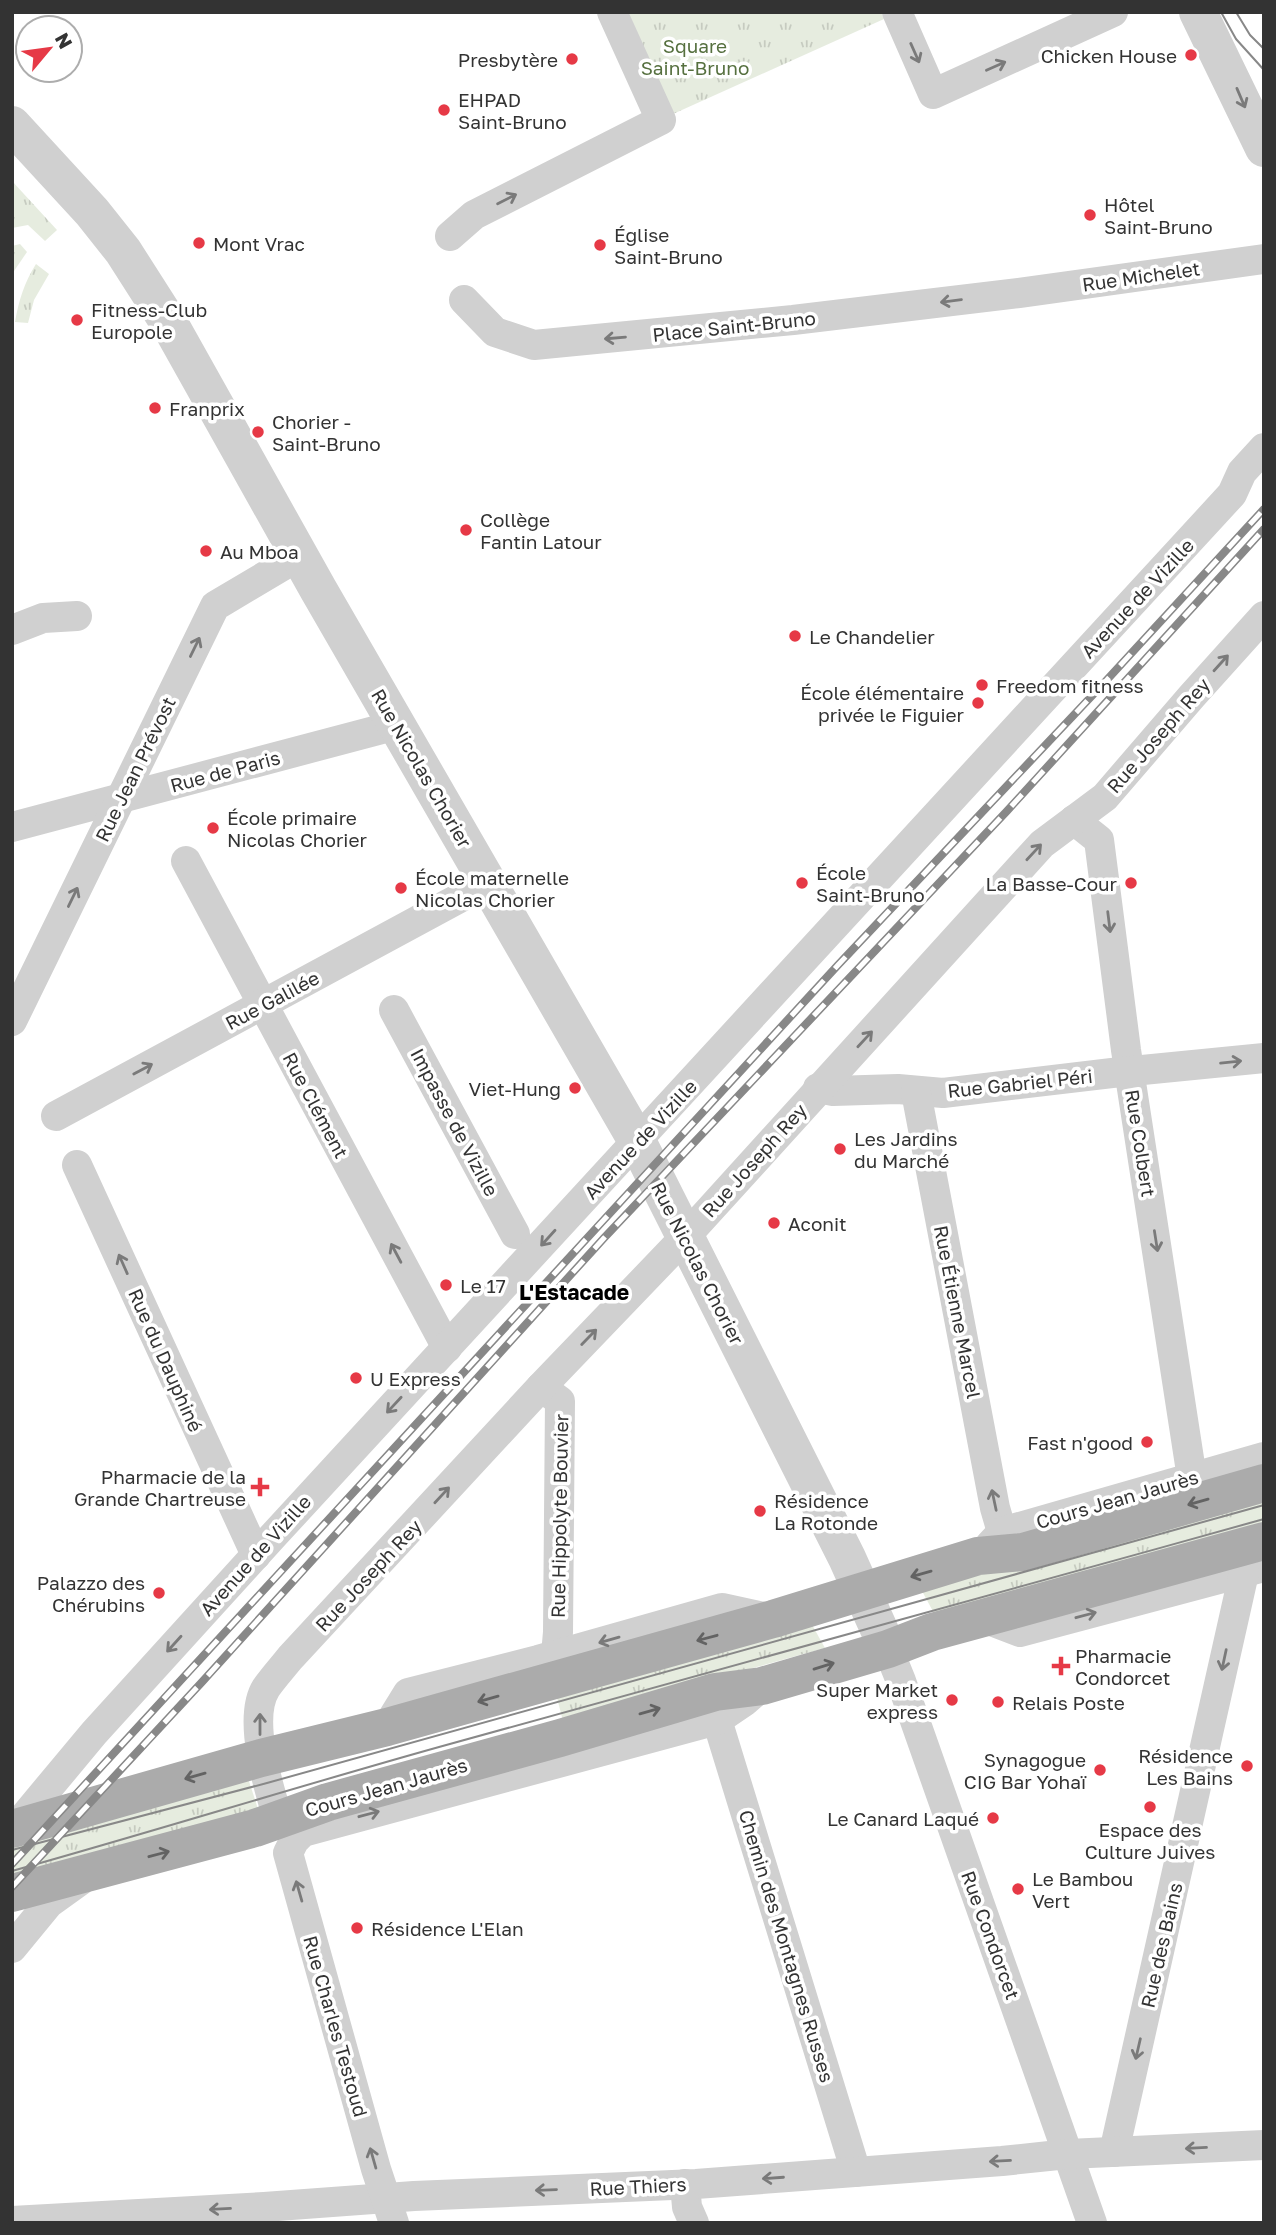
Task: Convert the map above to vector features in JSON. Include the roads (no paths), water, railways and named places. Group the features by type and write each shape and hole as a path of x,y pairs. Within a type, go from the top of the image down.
{"main road":[{"name":"Cours Jean Jaurès","path":"13,1829 261,1758 387,1727 773,1619 862,1591 990,1544 1023,1552 1264,1483"},
{"name":"Cours Jean Jaurès","path":"12,1894 93,1872 291,1826 328,1802 715,1692 762,1686 888,1649 932,1632 1257,1560"}],"street":[{"path":"450,236 474,215 661,120 612,12"},
{"path":"897,12 933,94 1113,12"},
{"path":"1198,12 1264,148"},
{"name":"Rue Nicolas Chorier","path":"12,125 124,251 169,323 299,556 637,1141 862,1591"},
{"name":"Rue Michelet","path":"1019,293 1264,260"},
{"name":"Place Saint-Bruno","path":"464,300 495,332 534,345 757,325 1019,293"},
{"name":"Avenue de Vizille","path":"13,1829 93,1732 1232,494 1242,472 1264,448"},
{"name":"Rue Jean Prévost","path":"12,1019 215,606 299,556"},
{"path":"12,631 43,618 77,616"},
{"name":"Rue Joseph Rey","path":"291,1826 267,1783 261,1758 260,1713 264,1690 290,1658 541,1387 686,1236 1042,844 1105,797 1264,616"},
{"name":"Rue de Paris","path":"12,827 397,725"},
{"name":"Rue Colbert","path":"1074,820 1099,840 1130,1072 1192,1478"},
{"name":"Rue Clément","path":"186,861 447,1348"},
{"name":"Rue Galilée","path":"55,1116 489,882"},
{"name":"Impasse de Vizille","path":"394,1010 515,1234"},
{"name":"Rue Gabriel Péri","path":"818,1088 833,1091 898,1089 943,1093 1264,1058"},
{"name":"Rue Étienne Marcel","path":"916,1091 991,1487 990,1544"},
{"name":"Rue du Dauphiné","path":"77,1164 256,1555"},
{"name":"Rue Hippolyte Bouvier","path":"541,1387 560,1401 558,1632 555,1655"},
{"name":"Cours Jean Jaurès","path":"990,1544 1264,1457"},
{"name":"Rue des Bains","path":"1114,2152 1257,1560"},
{"path":"862,1591 888,1649"},
{"name":"Cours Jean Jaurès","path":"387,1727 408,1693 722,1608 773,1619"},
{"name":"Rue Condorcet","path":"888,1649 1092,2223"},
{"name":"Cours Jean Jaurès","path":"291,1826 717,1720 745,1702 762,1686"},
{"name":"Chemin des Montagnes Russes","path":"717,1720 856,2172"},
{"name":"Rue Charles Testoud","path":"291,1826 294,1841 288,1853 390,2211"},
{"path":"12,1948 49,1903 93,1872"},
{"name":"Rue Thiers","path":"12,2221 390,2211 685,2184 1068,2154 1264,2145"},
{"path":"685,2184 691,2220"}],"tram line":[{"path":"1221,12 1236,39 1264,70"},
{"path":"1236,12 1250,35 1264,49"},
{"path":"12,1850 267,1783 1264,1505"},
{"path":"12,1871 439,1747 1264,1519"}],"railway":[{"path":"12,1864 838,965 1264,509"},
{"path":"12,1887 202,1682 604,1238 1007,811 1264,529"}],"place":[{"name":"Chicken House","path":"1191,55"},
{"name":"Presbytère","path":"572,59"},
{"name":"EHPAD Saint-Bruno","path":"444,110"},
{"name":"Hôtel Saint-Bruno","path":"1090,215"},
{"name":"Mont Vrac","path":"199,243"},
{"name":"Église Saint-Bruno","path":"600,245"},
{"name":"Fitness-Club Europole","path":"77,320"},
{"name":"Franprix","path":"155,408"},
{"name":"Chorier - Saint-Bruno","path":"258,432"},
{"name":"Collège Fantin Latour","path":"466,530"},
{"name":"Au Mboa","path":"206,551"},
{"name":"Le Chandelier","path":"795,636"},
{"name":"Freedom fitness","path":"982,685"},
{"name":"École élémentaire privée le Figuier","path":"978,703"},
{"name":"École primaire Nicolas Chorier","path":"213,828"},
{"name":"École Saint-Bruno","path":"802,883"},
{"name":"La Basse-Cour","path":"1131,883"},
{"name":"École maternelle Nicolas Chorier","path":"401,888"},
{"name":"Viet-Hung","path":"575,1088"},
{"name":"Les Jardins du Marché","path":"840,1149"},
{"name":"Aconit","path":"774,1223"},
{"name":"Le 17","path":"446,1285"},
{"name":"U Express","path":"356,1378"},
{"name":"Fast n'good","path":"1147,1442"},
{"name":"Pharmacie de la Grande Chartreuse","path":"260,1487"},
{"name":"Résidence La Rotonde","path":"760,1511"},
{"name":"Palazzo des Chérubins","path":"159,1593"},
{"name":"Pharmacie Condorcet","path":"1061,1666"},
{"name":"Super Market express","path":"952,1700"},
{"name":"Relais Poste","path":"998,1702"},
{"name":"Résidence Les Bains","path":"1247,1766"},
{"name":"Synagogue CIG Bar Yohaï","path":"1100,1770"},
{"name":"Espace des Culture Juives","path":"1150,1807"},
{"name":"Le Canard Laqué","path":"993,1818"},
{"name":"Le Bambou Vert","path":"1018,1889"},
{"name":"Résidence L'Elan","path":"357,1928"}],"district":[{"name":"L'Estacade","path":"574,1292"}],"park label":[{"name":"Square Saint-Bruno","path":"695,56"}]}
